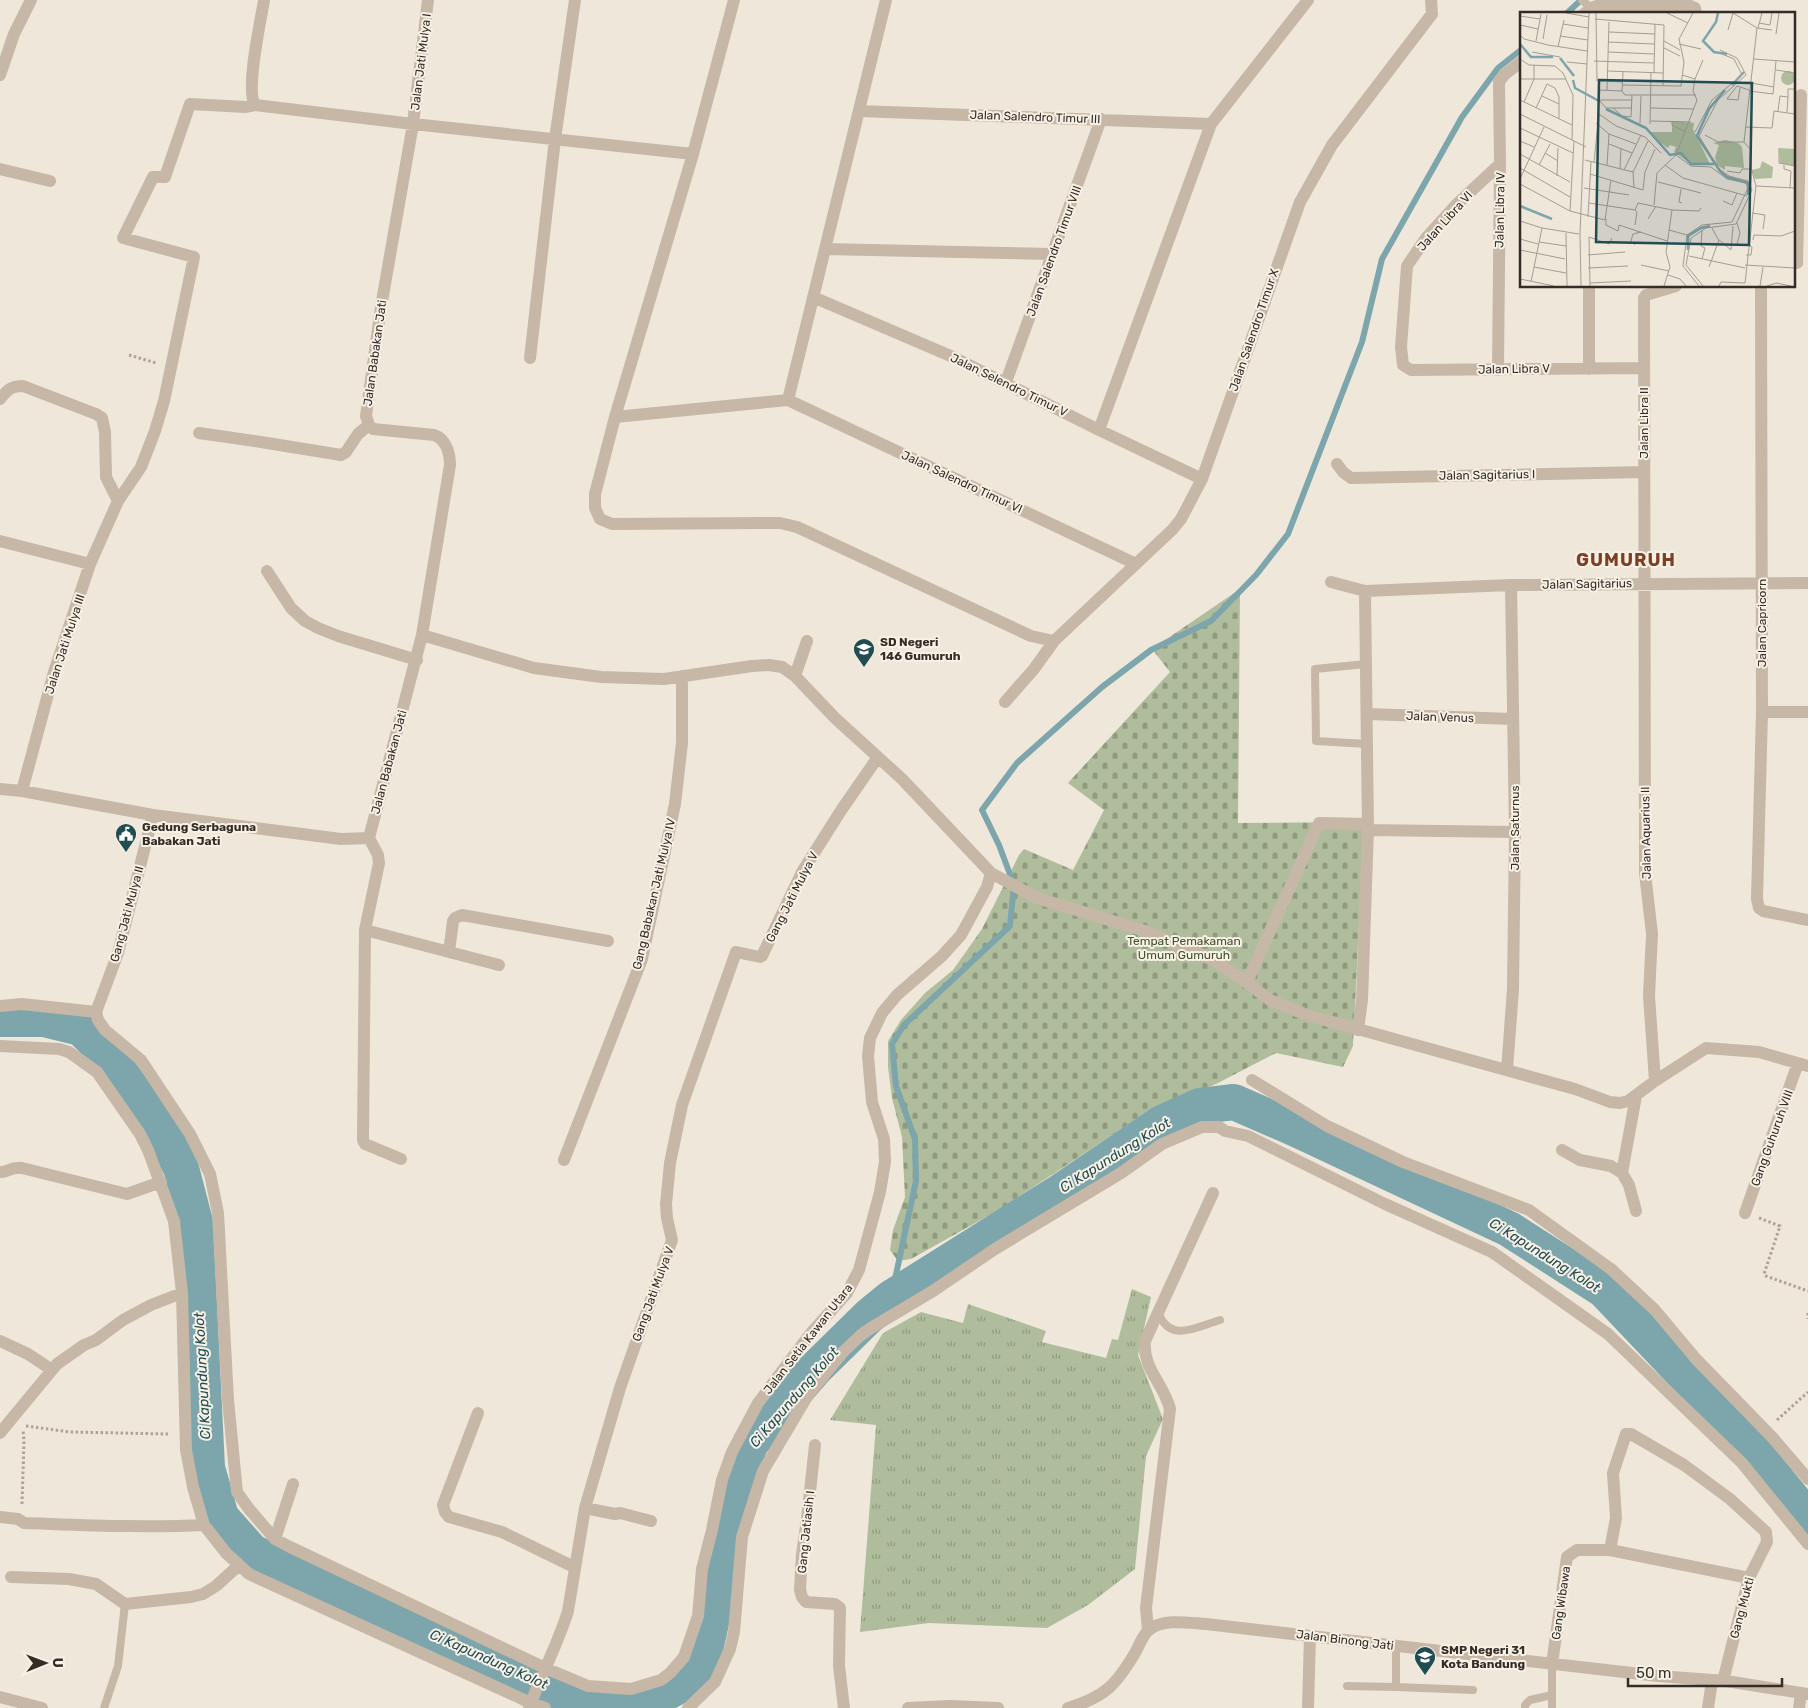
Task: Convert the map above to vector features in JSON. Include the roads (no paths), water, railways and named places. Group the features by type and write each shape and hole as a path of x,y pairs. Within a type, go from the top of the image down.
{"street":[{"path":"0,76 14,34 31,0"},
{"path":"264,0 254,59 251,96 255,105 260,107 693,154"},
{"name":"Jalan Jati Mulya I","path":"413,124 428,0"},
{"path":"530,358 555,139 574,0"},
{"path":"734,0 693,154 615,417 595,494 595,508 600,519 612,524 780,523 797,527 1031,636 1054,641"},
{"path":"615,417 788,400 886,0"},
{"path":"1099,430 1211,124 1308,0"},
{"name":"Jalan Salendro Timur X","path":"1005,702 1054,641 1177,525 1202,479 1300,202 1332,145 1432,14 1431,0"},
{"path":"1586,8 1600,5 1691,6 1695,8 1696,12"},
{"path":"0,35 14,34"},
{"name":"Jalan Libra IV","path":"1498,370 1499,82 1504,75 1520,63"},
{"path":"1800,263 1801,95"},
{"name":"Jalan Jati Mulya III","path":"22,791 54,672 90,564 118,501 141,467 164,400 194,257 123,238 153,177 165,177 190,104 246,107 255,105"},
{"name":"Jalan Salendro Timur III","path":"859,111 1211,124"},
{"name":"Jalan Salendro Timur VIII","path":"1006,382 1101,119"},
{"name":"Jalan Babakan Jati","path":"369,838 417,660 450,456 442,440 434,434 373,429 369,426 366,416 381,307 413,124"},
{"name":"Jalan Libra VI","path":"1402,347 1406,266 1426,238 1450,211 1500,164"},
{"path":"0,169 50,181"},
{"path":"825,249 1052,254"},
{"path":"1588,369 1589,288"},
{"name":"Jalan Libra II","path":"1644,583 1645,296 1670,288"},
{"name":"Jalan Capricorn","path":"1761,288 1762,712 1757,899 1759,908 1762,911 1808,920"},
{"name":"Jalan Selendro Timur V","path":"812,297 953,357 1202,479"},
{"name":"Jalan Libra V","path":"1402,347 1403,365 1411,370 1644,368"},
{"path":"0,399 8,389 14,386 23,386 102,418 105,432 106,477 118,501"},
{"name":"Jalan Salendro Timur VI","path":"788,400 1136,564"},
{"path":"199,433 341,456 346,452 358,434 369,426"},
{"name":"Jalan Sagitarius I","path":"1337,464 1351,478 1644,472"},
{"path":"0,541 90,564"},
{"path":"267,571 291,608 305,621 338,636 417,660"},
{"name":"Jalan Sagitarius","path":"1331,582 1365,591 1510,585 1808,582"},
{"name":"Jalan Aquarius II","path":"1644,583 1646,873 1652,934 1649,996 1655,1081"},
{"name":"Jalan Saturnus","path":"1507,1070 1513,989 1516,832 1510,585"},
{"path":"1358,1030 1362,1000 1368,827 1365,591"},
{"path":"422,635 534,668 601,677 664,679 752,666 769,665 782,667 795,676 835,718 902,779 996,876 1038,898 1145,931 1213,960 1247,982 1270,1000 1307,1015 1575,1089 1610,1102 1620,1103 1628,1101 1706,1048 1759,1052 1803,1065"},
{"path":"795,676 807,641"},
{"name":"Gang Babakan Jati Mulya IV","path":"564,1160 642,959 675,804 682,744 682,676"},
{"path":"1762,712 1808,712"},
{"name":"Jalan Venus","path":"1367,714 1513,720"},
{"name":"Gang Jati Mulya V","path":"531,1703 564,1626 585,1508 620,1388 672,1240 666,1204 670,1164 682,1105 736,952 762,956 802,872 878,757"},
{"path":"0,789 22,791 153,815 341,839 369,838 378,855 379,863 365,930 363,1140 365,1144 401,1159"},
{"name":"Gang Jati Mulya II","path":"96,1012 118,953 153,815"},
{"path":"1247,982 1319,823 1368,827 1516,832"},
{"name":"Jalan Setia Kawan Utara","path":"275,1539 543,1672 588,1686 631,1689 661,1680 670,1673 684,1657 698,1616 702,1570 722,1480 732,1452 758,1403 811,1333 847,1293 859,1270 880,1192 885,1162 884,1139 872,1102 868,1056 870,1038 882,1013 892,1001 942,956 961,935 987,887 996,876"},
{"path":"449,952 454,918 462,914 608,941"},
{"path":"365,930 499,965"},
{"path":"0,1006 22,1004 96,1012 98,1020 105,1030 141,1060 190,1134 210,1174 218,1213 228,1400 237,1492 275,1539"},
{"path":"0,1046 60,1049 69,1052 97,1072 140,1134 174,1221 182,1293 185,1434 191,1478 204,1525 226,1553 249,1574 544,1708"},
{"name":"Gang Guhuruh VIII","path":"1745,1212 1803,1065"},
{"path":"1252,1080 1327,1126 1403,1162 1529,1210 1611,1270 1656,1310 1696,1358 1766,1430 1808,1479"},
{"path":"1622,1173 1636,1096"},
{"path":"688,1708 715,1682 730,1649 734,1632 742,1537 763,1471 797,1412 843,1352 871,1328 933,1291 995,1249 1121,1173 1162,1144 1202,1127 1219,1127 1226,1131 1248,1136 1385,1204 1492,1252 1608,1334 1742,1463 1808,1544"},
{"path":"1562,1150 1580,1160 1611,1166 1622,1173 1629,1185 1636,1211"},
{"path":"0,1172 3,1173 14,1167 22,1168 127,1194 160,1182"},
{"path":"1068,1708 1099,1696 1116,1682 1148,1630 1146,1608 1170,1409 1167,1397 1146,1362 1144,1352 1145,1341 1213,1193"},
{"path":"0,1433 52,1370 84,1345 96,1340 122,1320 182,1293"},
{"path":"0,1341 28,1354 52,1370"},
{"path":"478,1413 443,1505 445,1512 449,1517 502,1532 574,1567"},
{"name":"Gang Mukti","path":"1610,1550 1616,1518 1613,1473 1626,1434 1630,1433 1684,1464 1730,1499 1766,1532 1768,1542 1749,1578 1708,1708"},
{"name":"Gang Jatiasih I","path":"815,1445 802,1554 800,1590 806,1602 835,1604 840,1608 839,1666 844,1708"},
{"path":"275,1539 293,1484"},
{"path":"585,1508 651,1520"},
{"path":"0,1517 18,1519 21,1522 100,1526 171,1527 204,1525"},
{"name":"Gang Wibawa","path":"1552,1664 1567,1557 1576,1550 1610,1550 1749,1578"},
{"path":"11,1577 69,1578 96,1584 125,1604 203,1594 216,1586 239,1565"},
{"name":"Jalan Binong Jati","path":"1148,1630 1160,1624 1178,1622 1717,1681 1805,1693"},
{"path":"1308,1708 1310,1636"},
{"path":"1799,1708 1805,1693"},
{"path":"0,1697 42,1708"},
{"path":"908,1708 950,1706 998,1708"}],"lane":[{"path":"1366,664 1315,669 1316,741 1367,744"},
{"path":"1158,1312 1162,1322 1172,1330 1179,1332 1220,1320"},
{"path":"104,1708 118,1666 125,1604"},
{"path":"1396,1646 1396,1687"},
{"path":"1552,1664 1552,1708"},
{"path":"1347,1686 1473,1690"},
{"path":"1525,1708 1525,1705 1530,1700 1552,1695"}],"waterway":[{"path":"1568,12 1581,0"},
{"path":"891,1298 916,1181 915,1139 896,1086 892,1044 904,1025 1010,926 1014,885 999,845 982,810 1017,763 1102,687 1151,650 1211,621 1256,575 1288,534 1362,342 1382,259 1462,117 1498,68 1520,51"},
{"name":"Ci Kapundung Kolot","path":"0,1019 44,1019 81,1028 102,1049 155,1118 181,1168 195,1222 207,1468 221,1517 252,1552 584,1703 628,1706 656,1698 688,1681 704,1654 715,1605 726,1523 750,1444 815,1369 869,1316 891,1298 1060,1192 1162,1123 1200,1106 1234,1102 1296,1129 1509,1229 1604,1290 1734,1427 1808,1518"}],"place":[{"name":"SD Negeri 146 Gumuruh","path":"864,668"},
{"name":"Gedung Serbaguna Babakan Jati","path":"126,853"},
{"name":"SMP Negeri 31 Kota Bandung","path":"1425,1676"}],"district":[{"name":"GUMURUH","path":"1626,560"}],"park label":[{"name":"Tempat Pemakaman Umum Gumuruh","path":"1184,948"}]}
